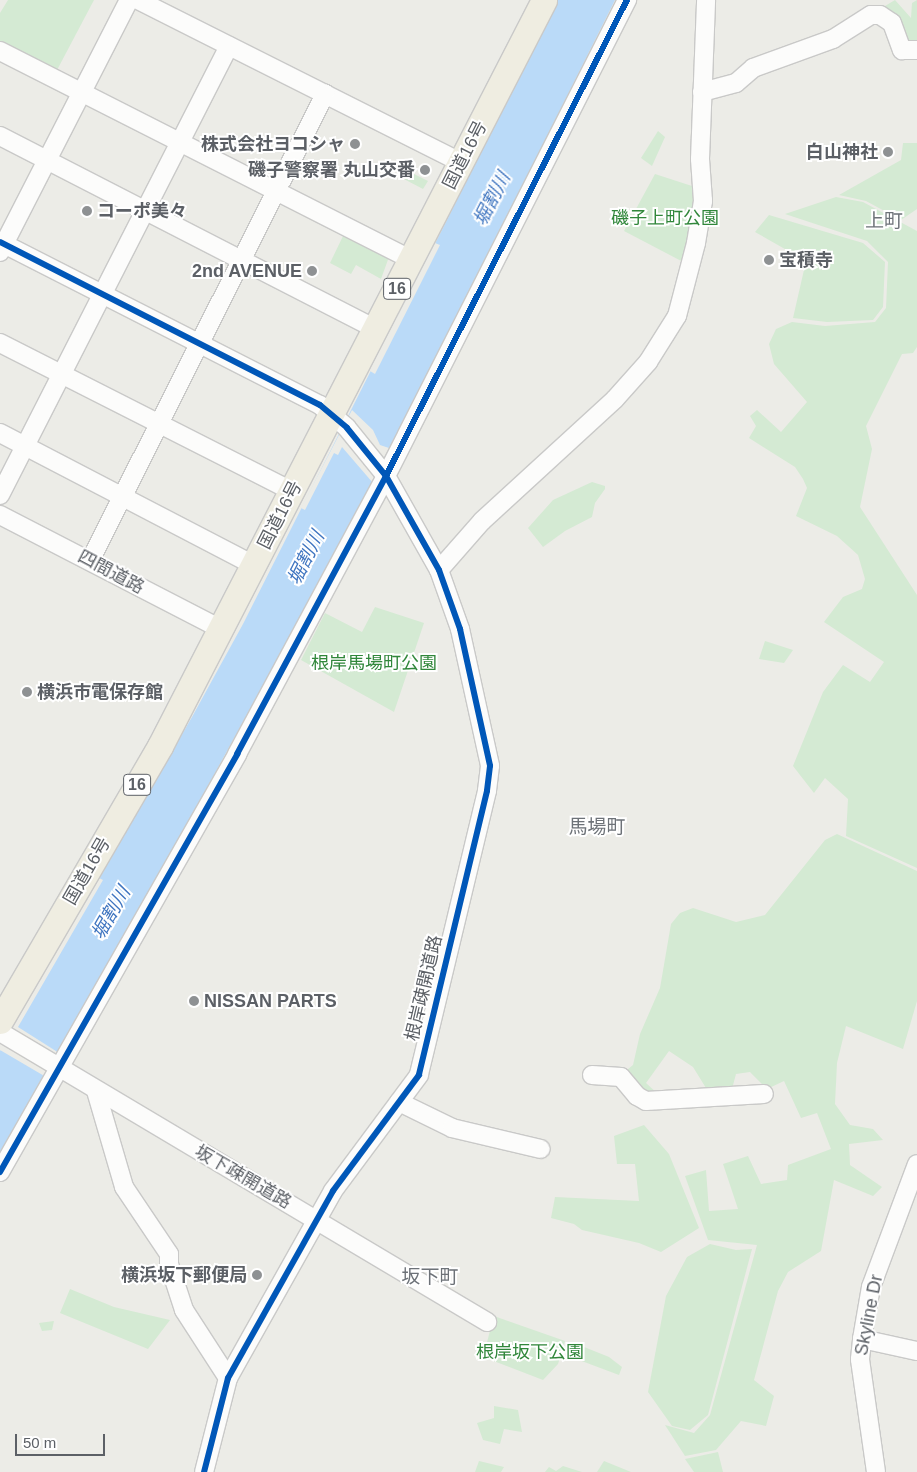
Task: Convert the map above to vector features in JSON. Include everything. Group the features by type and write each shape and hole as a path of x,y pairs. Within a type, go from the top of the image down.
{"highway":[{"name":"国道16号","path":"2,1030 160,746 292,491 338,420 376,329 544,0"}],"street":[{"path":"129,0 1,246 104,295 200,344 338,420"},
{"path":"138,0 462,163"},
{"path":"0,1172 56,1066 205,814 626,0"},
{"path":"440,570 482,522 615,399 648,362 677,316 696,243 703,201 700,158 706,0"},
{"path":"702,92 736,83 752,68 833,39 869,8 892,24 902,50 917,50"},
{"path":"0,494 104,295 229,46"},
{"path":"0,51 412,260"},
{"path":"90,561 325,94"},
{"path":"0,136 376,329"},
{"path":"0,343 292,491"},
{"name":"根岸疎開道路","path":"204,1472 228,1378 333,1191 419,1074 487,791 490,766 460,630 440,570 383,472 338,420"},
{"path":"0,433 254,565"},
{"name":"四間道路","path":"0,515 221,629"},
{"name":"坂下疎開道路","path":"2,1030 96,1091 487,1322"},
{"path":"592,1075 622,1077 637,1096 646,1101 764,1094"},
{"path":"96,1091 124,1187 169,1254 169,1264 184,1310 228,1378"},
{"path":"399,1102 452,1128 541,1149"},
{"name":"Skyline Dr","path":"876,1472 860,1359 862,1339 871,1287 917,1164"},
{"path":"862,1339 917,1351"}],"green space":[{"path":"8,0 94,0 56,72 0,43 0,13"},
{"path":"895,0 911,18 912,3 917,0 917,43 907,42 880,9"},
{"path":"658,131 665,137 652,166 641,158"},
{"path":"903,143 917,143 917,209 901,220 866,201 839,195 901,160"},
{"path":"409,159 415,162 410,172 428,181 423,189 400,177"},
{"name":"磯子上町公園","path":"655,174 695,187 698,203 687,264 624,231"},
{"path":"836,197 863,202 917,231 917,347 913,353 902,354 866,426 872,449 860,507 917,595 917,868 846,836 848,799 825,778 814,793 793,766 823,692 843,665 870,682 884,662 824,622 843,597 862,589 865,579 858,555 837,536 796,516 807,488 803,479 795,467 749,438 756,426 750,416 757,410 781,432 807,402 774,364 769,344 776,329 792,322 825,326 875,322 886,308 888,262 867,241 785,214"},
{"path":"769,215 863,243 885,262 883,307 873,320 827,322 793,318 806,261 755,232"},
{"path":"344,234 389,257 381,279 356,265 351,274 330,263"},
{"path":"592,482 605,486 605,489 595,503 592,517 565,531 543,547 528,528 553,500"},
{"name":"根岸馬場町公園","path":"375,607 424,623 394,712 301,660 325,613 362,632"},
{"path":"765,641 793,650 784,663 759,659"},
{"path":"837,834 917,871 917,1001 903,1049 846,1026 837,1063 835,1104 850,1125 873,1129 883,1140 849,1144 850,1165 882,1187 873,1196 834,1180 821,1251 788,1272 778,1291 754,1380 774,1396 766,1426 741,1421 716,1450 685,1456 665,1425 694,1433 710,1415 757,1245 708,1240 685,1176 706,1170 709,1211 738,1209 723,1164 748,1156 761,1184 787,1180 788,1165 831,1149 817,1113 801,1118 784,1081 767,1089 750,1072 736,1074 732,1089 706,1088 693,1067 669,1051 646,1083 659,1095 641,1095 622,1074 633,1065 640,1034 660,988 671,924 680,913 693,908 736,922 765,915 825,840"},
{"path":"644,1125 669,1154 699,1228 661,1252 639,1243 582,1230 574,1224 551,1218 555,1197 639,1201 635,1164 617,1164 614,1136"},
{"path":"710,1244 736,1250 752,1249 708,1415 690,1430 672,1426 648,1392 666,1296 687,1257"},
{"path":"70,1289 114,1307 170,1320 148,1349 60,1313"},
{"name":"根岸坂下公園","path":"494,1316 565,1341 558,1364 543,1380 483,1357"},
{"path":"54,1321 52,1330 42,1331 39,1323"},
{"path":"574,1343 609,1357 622,1367 619,1375 571,1357"},
{"path":"494,1406 518,1410 522,1432 504,1429 500,1444 483,1440 477,1423 494,1418"},
{"path":"718,1452 723,1472 694,1472 685,1459"},
{"path":"479,1461 504,1467 501,1472 475,1472"},
{"path":"604,1461 631,1472 597,1472"},
{"path":"563,1466 582,1472 545,1472 549,1467 556,1471"}],"water":[{"name":"堀割川","path":"558,0 615,0 381,469 191,817 0,1152 0,1051 192,717 243,624"}],"pier":[{"path":"435,243 440,245 375,374 370,371"},
{"path":"352,410 373,430 380,445 392,449 373,483 342,447 338,455 334,453 305,510 301,508"},
{"path":"99,878 103,880 18,1027 59,1053 46,1077 0,1050 0,1047"}],"cycle path":[{"path":"0,1172 237,754 386,476 627,0"},
{"path":"0,242 320,405 347,428 386,476 439,570 460,629 490,766 487,791 419,1075 333,1191 228,1378 204,1472"}],"place":[{"name":"株式会社ヨコシャ","path":"355,144"},
{"name":"白山神社","path":"888,152"},
{"name":"磯子警察署 丸山交番","path":"425,170"},
{"name":"コーポ美々","path":"87,211"},
{"name":"宝積寺","path":"769,260"},
{"name":"2nd AVENUE","path":"312,271"},
{"name":"横浜市電保存館","path":"27,692"},
{"name":"NISSAN PARTS","path":"194,1001"},
{"name":"横浜坂下郵便局","path":"257,1275"}],"district":[{"name":"上町","path":"884,221"},
{"name":"馬場町","path":"597,827"},
{"name":"坂下町","path":"430,1277"}]}
